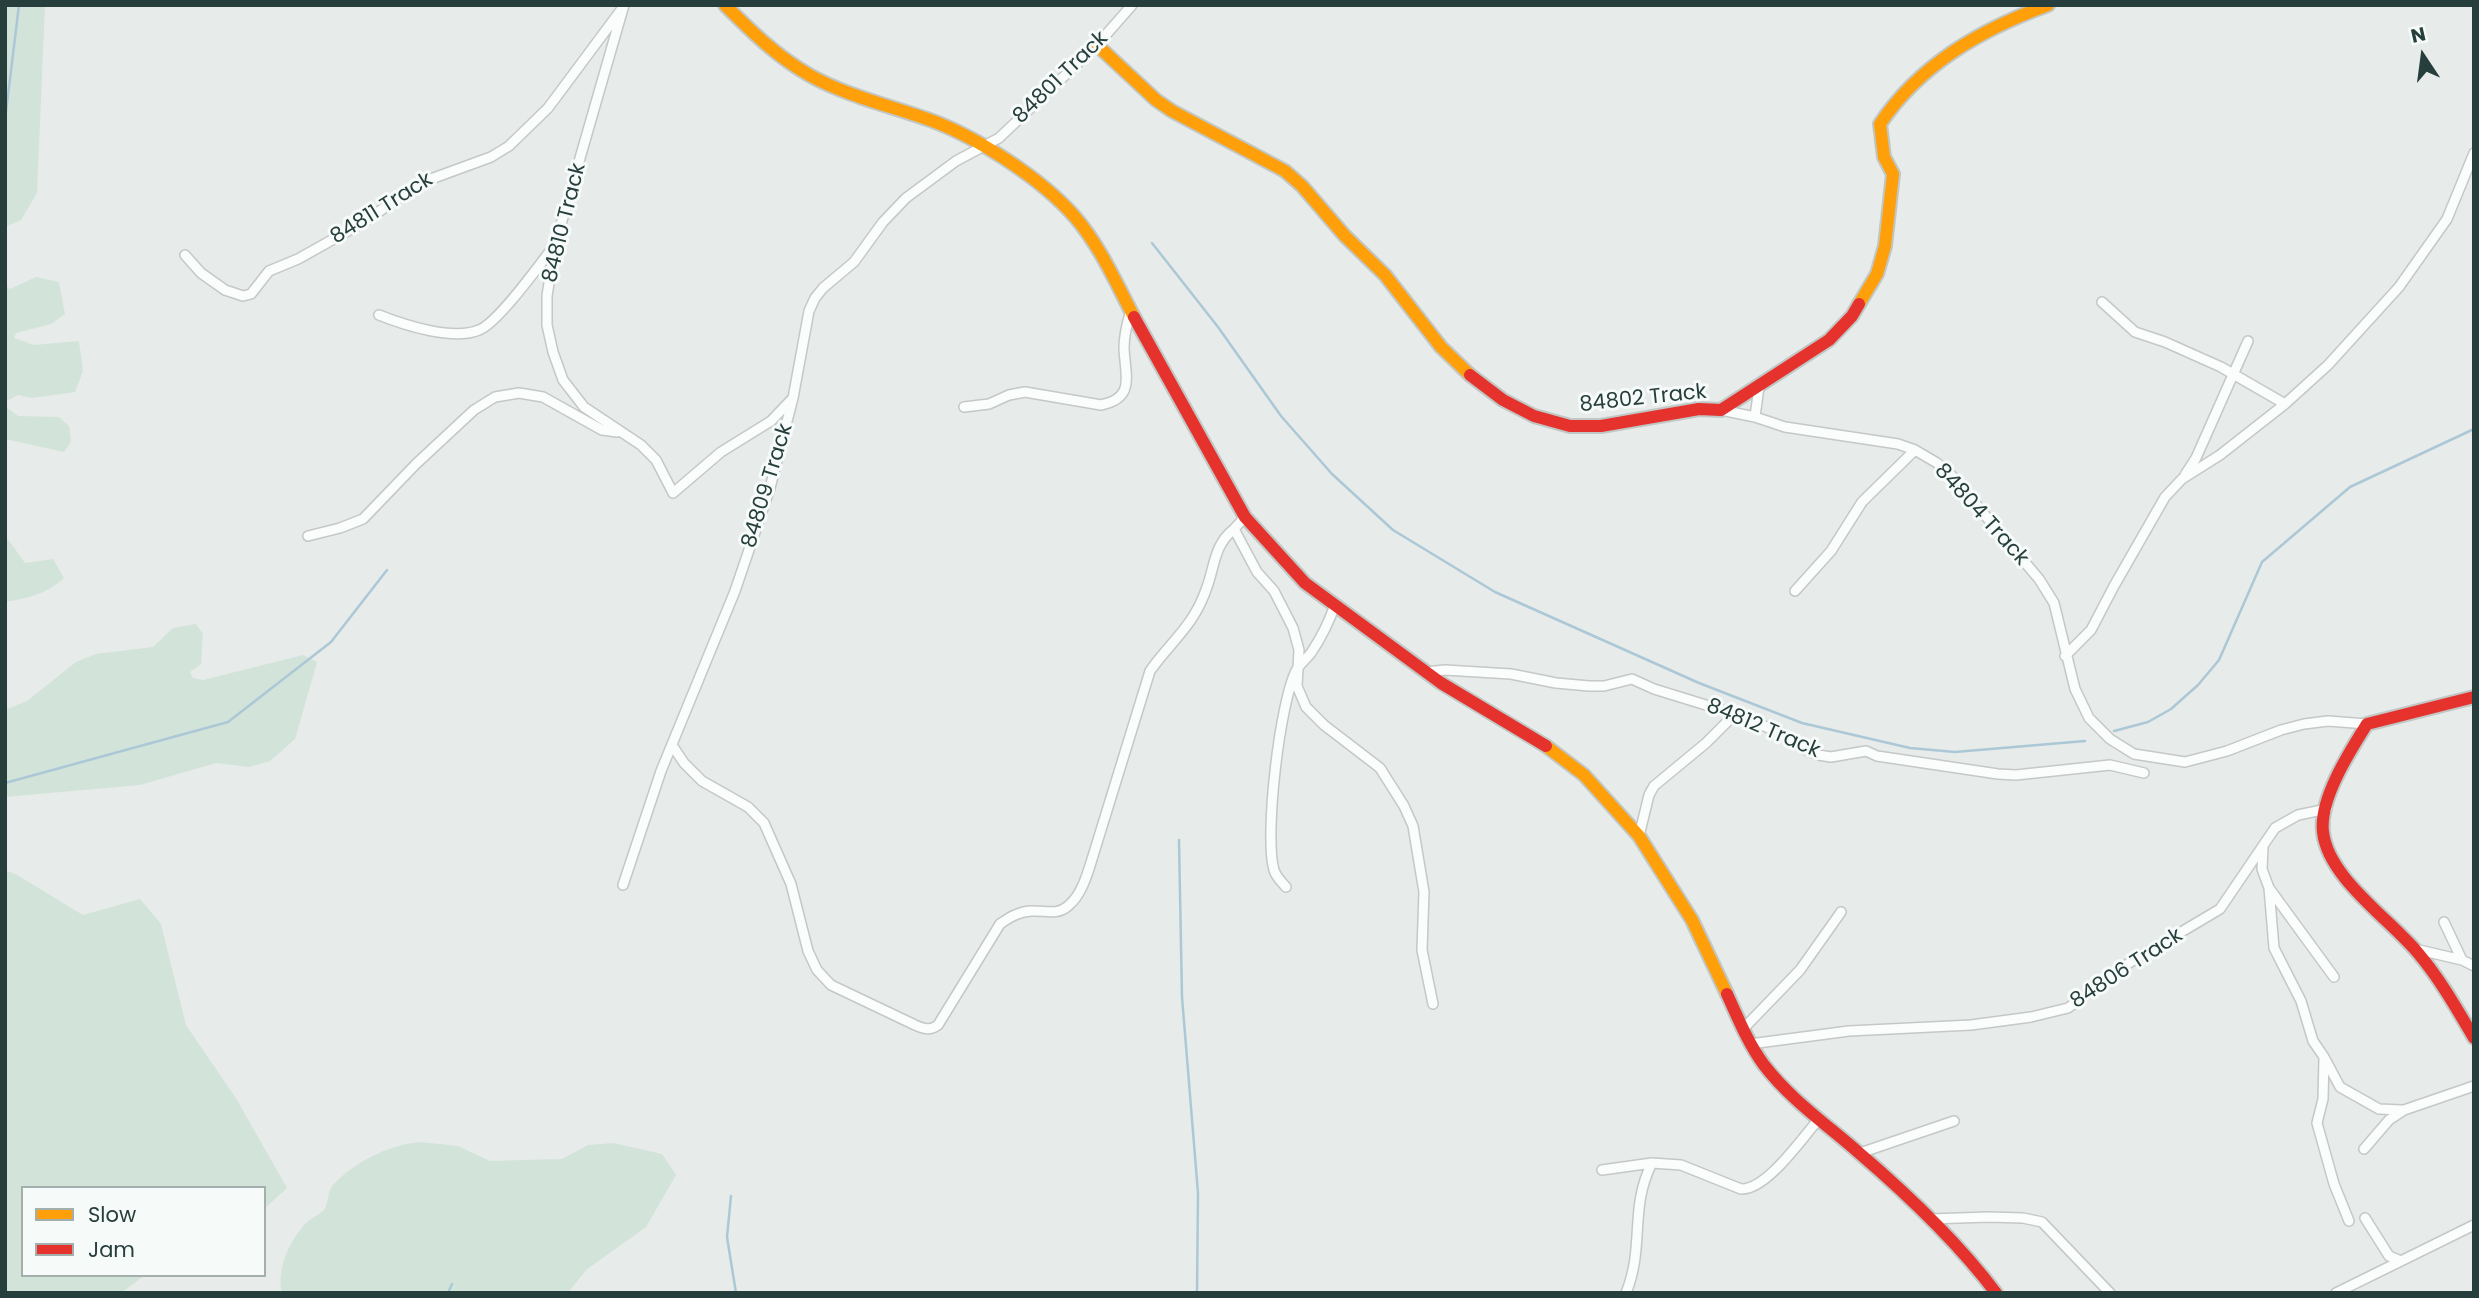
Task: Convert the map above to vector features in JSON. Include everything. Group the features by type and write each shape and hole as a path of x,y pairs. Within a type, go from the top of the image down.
{"street":[{"path":"725,5 765,45 811,76 856,95 933,121 985,146 1050,192 1075,217 1103,258 1245,517 1305,583 1426,672 1551,749 1584,775 1639,836 1692,920 1750,1044 1765,1066 1781,1084 1930,1219 1979,1269 1996,1293"},
{"name":"84801 Track","path":"985,146 999,138 1097,45 1132,5"},
{"name":"84802 Track","path":"1097,45 1156,100 1285,171 1302,186 1345,236 1385,275 1441,347 1467,373 1503,400 1534,416 1570,426 1601,426 1699,409 1721,410 1829,340 1852,316 1877,274 1885,246 1893,174 1884,158 1880,124 1899,97 1916,80 1952,53 2009,21 2048,5"},
{"name":"84810 Track","path":"624,6 555,244 547,296 548,326 552,352 563,380 584,407 641,445 656,460 673,493 721,452 771,421 793,398"},
{"name":"84811 Track","path":"185,255 201,273 225,290 243,296 251,294 269,271 298,259 353,229 420,183 491,157 509,146 548,108 624,6"},
{"name":"84809 Track","path":"623,885 643,821 751,548 778,461 814,298 854,262 883,222 906,198 956,162 985,146"},
{"path":"2182,479 2220,455 2285,404 2328,365 2399,287 2447,219 2474,153"},
{"path":"379,315 418,330 466,333 479,331 489,324 555,244"},
{"path":"2102,302 2135,332 2198,356 2285,404"},
{"path":"964,407 989,404 1026,391 1088,404 1111,403 1126,389 1125,330 1131,310"},
{"path":"2065,656 2091,630 2113,586 2165,497 2182,479 2196,458 2248,341"},
{"path":"1755,417 1759,387"},
{"path":"308,536 363,519 415,464 474,410 495,397 519,393 544,397 602,430 619,432"},
{"name":"84804 Track","path":"1721,410 1784,427 1876,440 1915,450 1937,463 1951,475 2039,579 2054,603 2065,656 2075,688 2089,718 2110,739 2134,754 2185,762 2215,755 2304,724 2328,721 2367,724"},
{"path":"1796,592 1831,551 1861,502 1915,450"},
{"path":"672,745 684,763 702,781 748,807 764,823 791,884 808,951 817,970 831,985 915,1025 933,1029 1000,924 1014,915 1032,911 1058,911 1068,907 1075,898 1093,856 1150,671 1194,618 1207,587 1219,546 1245,517"},
{"path":"1234,529 1257,572 1274,591 1293,628 1299,650 1297,686 1306,707 1324,725 1380,768 1413,826 1424,892 1422,950 1433,1004"},
{"path":"1286,887 1276,877 1271,857 1272,806 1281,730 1297,670 1325,630 1335,605"},
{"name":"84812 Track","path":"1426,672 1446,670 1511,674 1556,683 1590,686 1632,680 1735,714 1781,733 1804,749 1831,757 1866,751 1877,756 2016,775 2110,765 2144,773"},
{"path":"2474,697 2367,724 2346,760 2327,809 2323,832 2330,852 2353,887 2415,949 2453,1000 2474,1038"},
{"path":"1639,836 1649,795 1654,786 1706,743 1735,714"},
{"name":"84806 Track","path":"1750,1044 1849,1031 1971,1025 2031,1017 2068,1008 2129,963 2220,909 2275,828 2286,820 2310,811 2327,809"},
{"path":"2265,843 2262,869 2269,888 2274,948 2301,1001 2313,1041 2340,1087 2379,1109 2404,1110"},
{"path":"2269,888 2334,977"},
{"path":"1744,1028 1800,970 1841,912"},
{"path":"2444,922 2462,960"},
{"path":"2415,949 2462,960 2474,967"},
{"path":"2324,1056 2323,1100 2318,1123 2348,1222"},
{"path":"2364,1149 2389,1119 2404,1110 2474,1086"},
{"path":"1602,1170 1652,1163 1681,1165 1741,1189 1750,1189 1769,1176 1819,1119"},
{"path":"1860,1153 1954,1121"},
{"path":"1626,1293 1634,1274 1639,1196 1652,1163"},
{"path":"1930,1219 1988,1217 2042,1222 2110,1293"},
{"path":"2365,1218 2389,1256 2401,1261"},
{"path":"2336,1293 2474,1225"}],"shaded area":[{"path":"5,5 45,5 37,193 21,220 5,227"},
{"path":"36,277 59,282 65,314 51,324 16,333 14,338 34,345 79,341 83,371 75,392 32,398 18,395 5,402 5,285 10,289"},
{"path":"5,406 18,416 59,417 69,426 71,442 64,452 5,439"},
{"path":"8,539 25,563 53,559 64,578 37,594 5,602 5,540"},
{"path":"196,624 203,634 201,664 190,672 193,678 203,680 303,655 317,662 295,739 270,761 249,767 216,763 140,785 5,797 5,710 27,701 76,662 96,654 153,647 173,628"},
{"path":"5,870 83,915 140,899 161,924 186,1025 237,1100 287,1188 266,1207 266,1186 21,1186 21,1277 142,1277 121,1293 5,1293"},
{"path":"420,1142 458,1146 490,1161 562,1159 588,1145 613,1143 662,1154 676,1175 646,1227 586,1270 568,1293 282,1293 281,1274 290,1246 306,1223 324,1210 333,1185 351,1169 373,1156"}],"waterway":[{"path":"5,120 19,5"},
{"path":"1152,243 1218,327 1281,416 1332,474 1393,530 1495,592 1699,683 1802,723 1910,748 1955,752 2085,741"},
{"path":"2114,731 2148,722 2171,709 2198,685 2219,660 2262,562 2350,487 2474,429"},
{"path":"5,783 228,722 331,642 387,570"},
{"path":"1179,840 1182,997 1198,1193 1197,1293"},
{"path":"731,1196 727,1237 736,1293"},
{"path":"448,1293 452,1284"}],"traffic: slow":[{"path":"725,5 776,52 811,76 854,95 948,127 988,148 1027,174 1061,203 1084,228 1134,317"},
{"path":"1859,304 1877,274 1885,246 1893,174 1884,157 1880,124 1914,83 1954,51 2000,25 2048,5"},
{"path":"1097,45 1156,100 1285,171 1302,186 1345,236 1385,275 1441,347 1470,375"},
{"path":"1546,746 1584,775 1639,836 1692,920 1727,994"}],"traffic: jam":[{"path":"1470,375 1503,400 1534,416 1570,426 1601,426 1699,409 1721,410 1829,340 1852,316 1859,304"},
{"path":"1134,317 1245,517 1305,583 1441,683 1546,746"},
{"path":"2474,697 2367,724 2331,790 2323,819 2327,849 2336,866 2426,963 2474,1038"},
{"path":"1727,994 1753,1048 1774,1077 1913,1201 1965,1255 1996,1293"}]}
